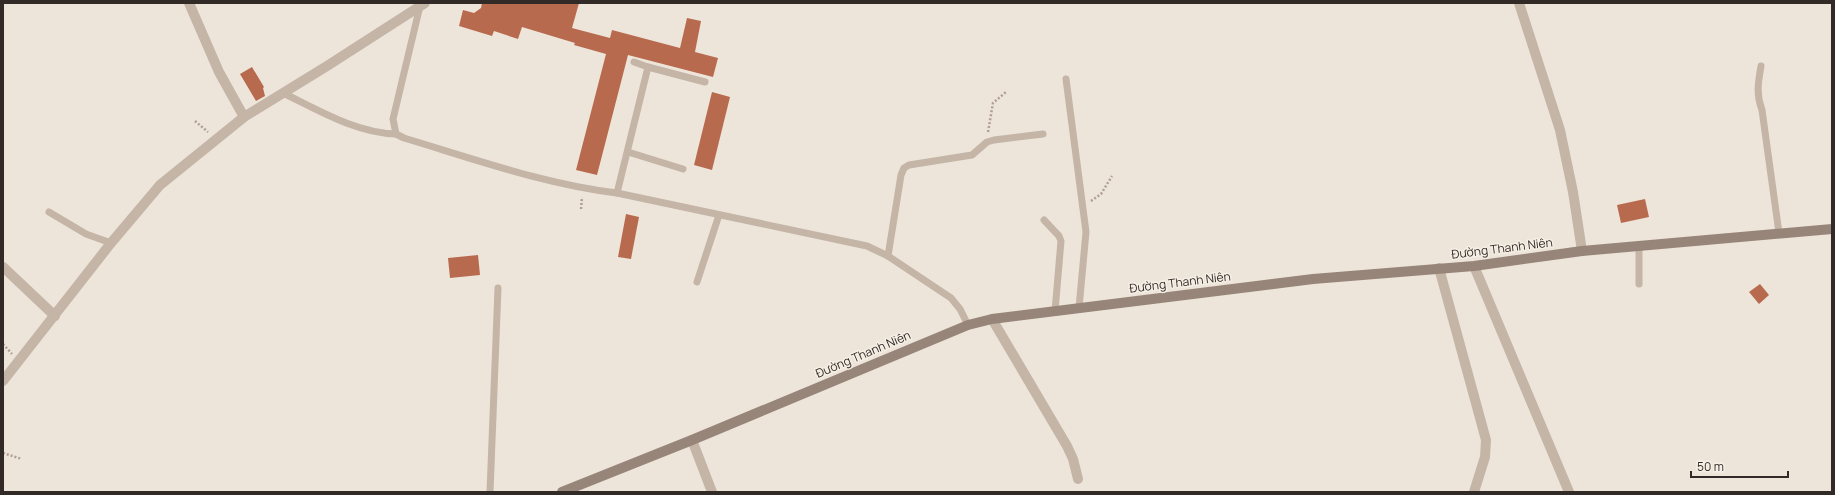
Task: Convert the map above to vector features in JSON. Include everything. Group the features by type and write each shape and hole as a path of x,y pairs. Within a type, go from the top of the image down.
{"main road":[{"name":"Đường Thanh Niên","path":"562,492 577,489 968,325 992,319 1313,279 1474,266 1582,251 1832,229"}],"street":[{"path":"189,3 219,72 244,117"},
{"path":"1519,3 1560,130 1573,192 1582,251"},
{"path":"3,380 55,316 111,243 160,185 244,117 422,5"},
{"path":"1474,266 1569,492"},
{"path":"3,267 55,316"},
{"path":"1438,268 1486,440 1485,457 1474,492"},
{"path":"992,319 1067,446 1073,459 1078,479"},
{"path":"692,440 712,492"}],"lane":[{"path":"396,134 393,119 422,5"},
{"path":"634,62 705,82"},
{"path":"1761,66 1757,86 1758,98 1762,110 1780,233"},
{"path":"617,193 648,67"},
{"path":"1066,80 1086,232 1079,308"},
{"path":"283,93 332,117 374,132 396,134 404,138 541,179 583,188 617,193 867,246 888,256 951,298 960,309 968,325"},
{"path":"888,256 901,175 904,168 909,165 972,155 987,142 1043,134"},
{"path":"628,152 683,169"},
{"path":"49,212 86,234 111,243"},
{"path":"696,282 719,215"},
{"path":"1044,220 1059,236 1061,241 1055,311"},
{"path":"1639,246 1640,284"},
{"path":"490,492 498,288"}],"path":[{"path":"987,142 993,103 1006,92"},
{"path":"194,121 217,138"},
{"path":"1083,207 1101,194 1112,176"},
{"path":"3,453 22,459"}],"building":[{"path":"482,3 579,3 572,28 610,38 612,30 680,48 687,18 701,21 695,52 718,58 713,77 628,55 597,175 576,170 606,54 574,45 575,43 522,27 518,39 494,31 492,36 459,26 463,10 474,13 481,8"},
{"path":"252,67 264,87 265,96 256,101 240,74"},
{"path":"712,92 730,97 712,170 694,165"},
{"path":"1645,199 1649,217 1621,223 1617,205"},
{"path":"626,214 639,217 631,259 618,257"},
{"path":"478,255 480,275 450,278 448,258"},
{"path":"1760,284 1769,295 1759,304 1749,292"}]}
